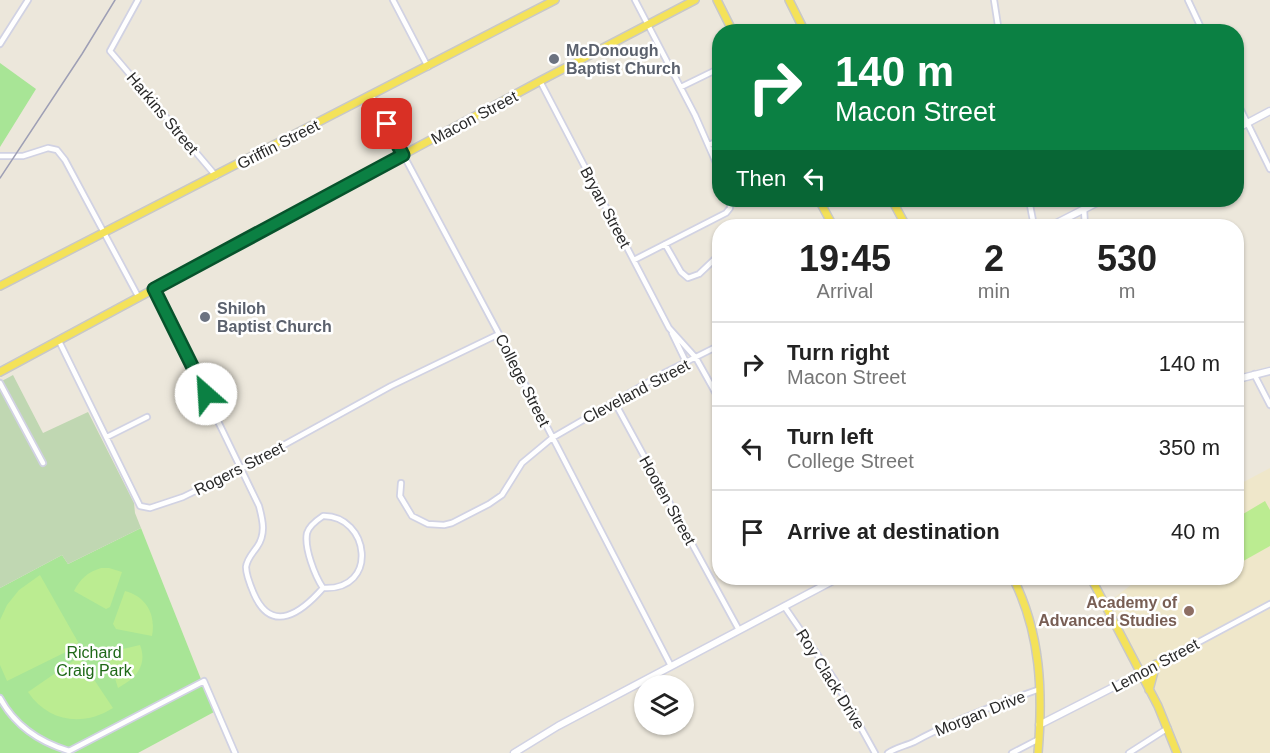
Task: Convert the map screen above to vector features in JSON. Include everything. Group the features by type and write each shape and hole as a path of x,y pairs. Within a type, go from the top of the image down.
{"main road":[{"name":"Griffin Street","path":"0,286 555,0"},
{"name":"Macon Street","path":"0,372 540,81 696,0"},
{"path":"717,0 729,24"},
{"path":"789,0 801,24"},
{"path":"1244,125 1270,111"},
{"path":"1065,219 1088,207"},
{"path":"1244,378 1270,371"},
{"path":"1016,585 1035,640 1040,690 1038,753"},
{"path":"1095,585 1168,728 1177,753"},
{"path":"514,753 558,726 822,586"},
{"path":"1149,690 1156,664"},
{"name":"Lemon Street","path":"1039,725 1141,673"}],"street":[{"path":"0,44 28,0"},
{"name":"Harkins Street","path":"138,0 110,51 216,176"},
{"path":"393,0 428,67"},
{"path":"635,0 681,87 712,152"},
{"path":"994,0 998,24"},
{"path":"1188,0 1199,24"},
{"path":"681,87 712,72"},
{"name":"Bryan Street","path":"540,81 686,362"},
{"name":"College Street","path":"372,96 499,334 671,666"},
{"path":"1244,117 1270,169"},
{"path":"0,156 23,156 48,148 57,150 65,160 139,298"},
{"path":"714,219 726,213 730,207"},
{"path":"1084,209 1085,219"},
{"path":"634,260 712,220"},
{"path":"665,244 681,272 688,278 699,274 712,262"},
{"path":"154,289 259,506 263,524 262,538 249,556 246,569 259,604 271,615 285,616 300,611 323,588"},
{"name":"Bryan Street","path":"672,333 696,358 712,386"},
{"name":"Rogers Street","path":"59,341 140,506 150,508 177,499 242,468 391,387 499,334"},
{"name":"Cleveland Street","path":"401,483 400,496 412,516 421,522 435,526 452,523 502,495 522,463 552,438 614,401 712,349"},
{"path":"1254,375 1270,405"},
{"path":"0,383 43,463"},
{"name":"Hooten Street","path":"614,401 712,581"},
{"path":"107,437 147,417"},
{"path":"323,516 333,516 345,520 356,535 363,561 356,577 345,585 332,589 323,588 315,576 307,532 323,516"},
{"name":"Hooten Street","path":"714,585 739,630"},
{"name":"Lemon Street","path":"1141,673 1270,604"},
{"name":"Roy Clack Drive","path":"784,606 834,679 875,753"},
{"path":"0,698 13,717 31,733 52,745 69,751 204,681 235,753"},
{"name":"Morgan Drive","path":"888,753 988,707 1040,690"},
{"path":"1129,753 1168,728"},
{"path":"1012,753 1040,738"}],"shaded area":[{"name":"Academy of Advanced Studies","path":"1270,468 1270,753 1180,753 1105,605 1131,585 1244,585 1244,482"}],"green space":[{"path":"0,63 36,89 0,147"},
{"path":"13,375 43,433 88,412 134,503 141,528 68,564 62,555 0,588 0,382"},
{"path":"1265,501 1270,510 1270,546 1244,561 1244,513"},
{"name":"Richard Craig Park","path":"141,528 214,712 138,753 0,753 0,588 62,555 68,564"},
{"path":"101,568 122,572 110,607 106,609 74,591 85,576"},
{"path":"40,575 78,642 76,647 7,681 0,665 0,620 7,605 19,590"},
{"path":"125,591 139,598 148,608 153,621 152,636 116,629 113,624"},
{"path":"140,645 142,659 138,671 135,676 118,688 108,656 110,652"},
{"path":"76,659 81,660 113,708 90,718 67,718 46,710 28,692"}],"railway":[{"path":"0,178 115,0"}],"place":[{"name":"McDonough Baptist Church","path":"554,59"},
{"name":"Shiloh Baptist Church","path":"205,317"},
{"name":"Academy of Advanced Studies","path":"1189,611"}],"route":[{"path":"206,394 154,289 403,155 387,124"}]}
